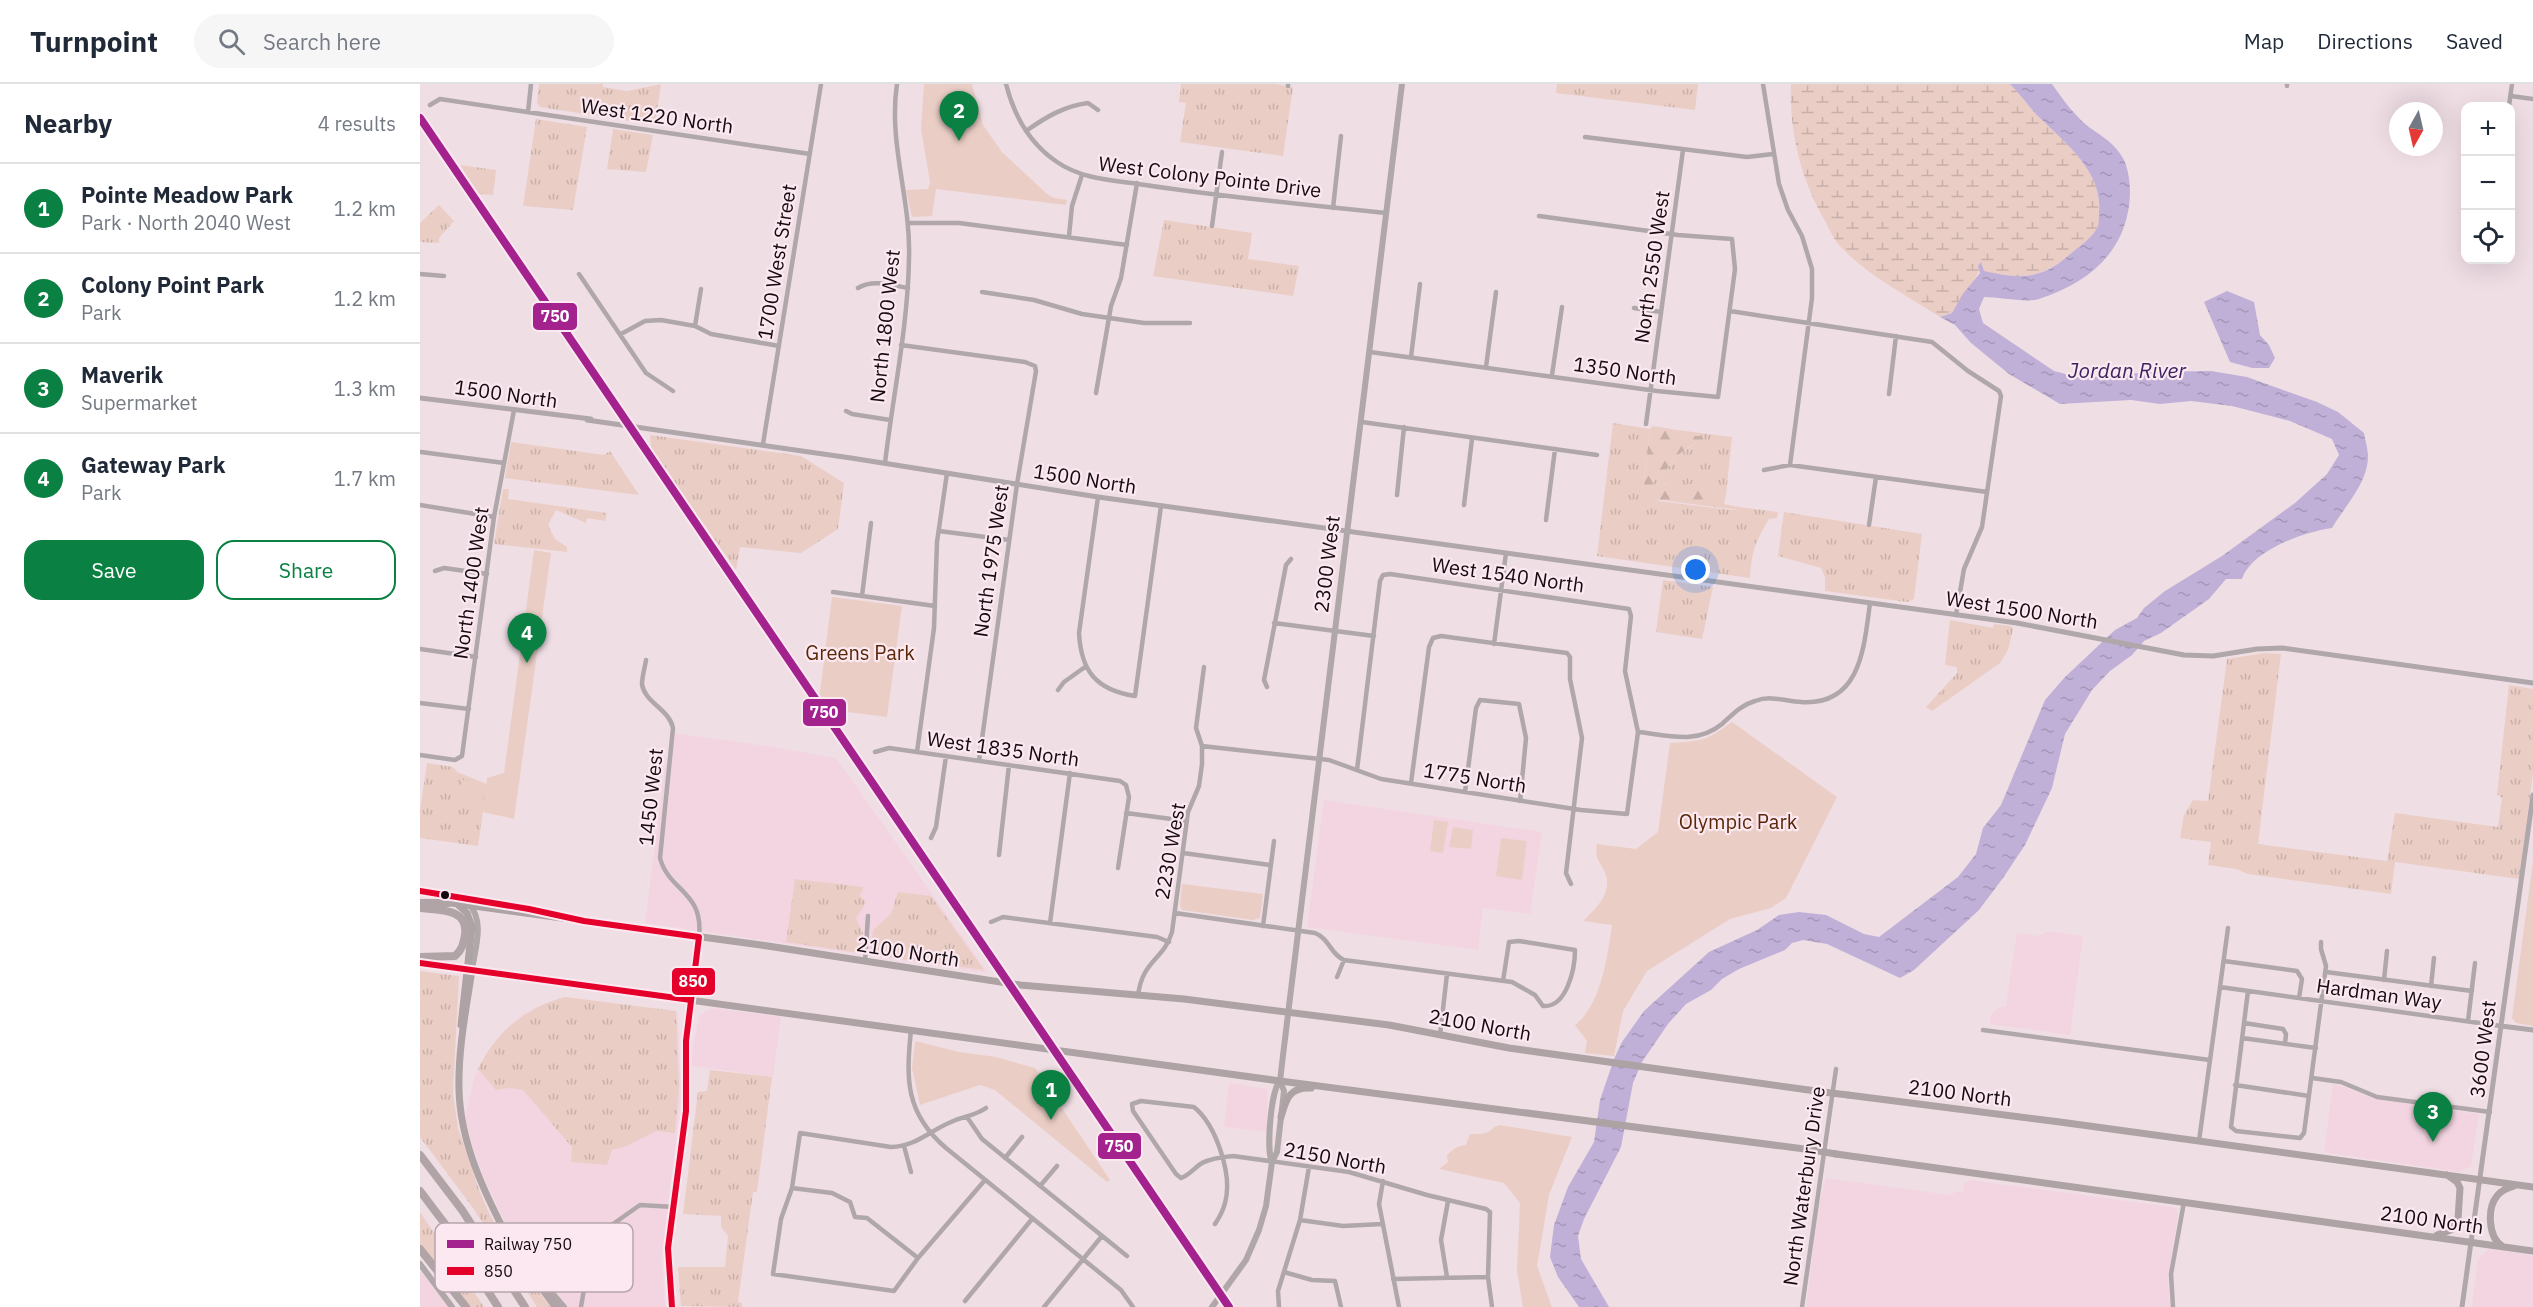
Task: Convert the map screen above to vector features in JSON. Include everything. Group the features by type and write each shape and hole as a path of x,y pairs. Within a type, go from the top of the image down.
{"highway":[{"path":"420,901 453,901 584,921"},
{"name":"2100 North","path":"453,901 470,906 699,937 1020,985 1288,1012 1389,1025 1509,1048 1604,1062 2533,1187"},
{"path":"453,901 465,910 472,923 469,969 461,1011 462,1040 458,1088 463,1127 480,1180 501,1223"},
{"path":"420,908 455,913 462,919 466,930 461,950 455,956 420,957"},
{"name":"2100 North","path":"420,963 1350,1090 1812,1150 2533,1251"},
{"path":"1281,1117 1287,1097 1295,1090 1350,1090"},
{"path":"420,1155 470,1223"},
{"path":"2428,1236 2447,1232 2454,1227 2458,1219 2460,1188 2457,1182 2444,1174"},
{"path":"2504,1246 2494,1239 2491,1231 2494,1201 2503,1191 2520,1185"},
{"path":"420,1191 444,1223"},
{"path":"420,1249 435,1268"},
{"path":"454,1292 466,1307"},
{"path":"488,1292 498,1307"},
{"path":"515,1292 525,1307"},
{"path":"545,1292 556,1307"}],"main road":[{"name":"2300 West","path":"1280,1080 1402,84"},
{"path":"420,891 453,901"},
{"path":"469,969 478,925 476,914 470,906"},
{"path":"1212,1307 1246,1260 1259,1230 1266,1206 1272,1162 1277,1152 1284,1088 1280,1080 1274,1089 1269,1154 1272,1162"},
{"path":"420,1264 435,1284"},
{"path":"441,1292 452,1307"},
{"path":"552,1292 564,1307"}],"street":[{"path":"528,112 531,84"},
{"name":"1700 West Street","path":"763,444 821,84"},
{"name":"North 1800 West","path":"885,464 908,288 908,223 895,128 897,84"},
{"name":"West Colony Pointe Drive","path":"1006,84 1016,116 1039,148 1058,163 1082,175 1216,196 1386,213"},
{"path":"1763,84 1773,154 1788,210 1802,236 1810,260 1813,283 1790,465"},
{"path":"2510,102 2512,84"},
{"path":"2511,96 2533,99"},
{"name":"West 1220 North","path":"430,105 440,99 810,154"},
{"path":"1026,131 1054,112 1072,105 1088,103 1098,110"},
{"path":"1333,207 1341,136"},
{"path":"1585,137 1746,157 1773,154"},
{"name":"North 2550 West","path":"1646,424 1683,150"},
{"path":"1212,226 1222,152"},
{"path":"1069,236 1072,206 1082,175"},
{"path":"1096,393 1109,318 1121,278 1137,183"},
{"path":"1539,216 1672,234"},
{"path":"908,223 959,223 1127,245"},
{"name":"1350 North","path":"1370,352 1718,397 1735,269 1732,239 1672,234"},
{"path":"420,274 444,276"},
{"path":"579,274 646,373 673,391"},
{"path":"858,288 875,283 908,288"},
{"path":"1411,357 1419,284"},
{"path":"695,326 701,290"},
{"path":"982,292 1034,300 1082,314 1144,323 1190,323"},
{"path":"1486,367 1496,292"},
{"path":"1552,375 1562,307"},
{"path":"1634,308 1661,312"},
{"path":"1730,312 1932,342 1939,345 1968,371 1999,391 2001,396 1979,537 1961,580 1956,615"},
{"path":"621,334 645,321 661,320 695,326 711,334 779,346"},
{"path":"1888,394 1896,336"},
{"name":"North 1975 West","path":"901,345 1025,362 1035,366 1036,371 1017,484 979,761"},
{"name":"1500 North","path":"420,398 763,444 1098,497 1506,553"},
{"name":"North 1400 West","path":"420,755 459,759 463,750 494,517 514,410"},
{"path":"846,411 860,416 890,420"},
{"path":"1362,422 1597,455"},
{"path":"1397,495 1404,427"},
{"path":"1464,505 1472,439"},
{"path":"1546,520 1556,449"},
{"path":"421,452 504,463"},
{"path":"1764,470 1790,465 1987,492"},
{"path":"917,752 935,606 939,531 947,473"},
{"path":"1869,525 1876,477"},
{"path":"1098,497 1079,633 1085,667 1095,679 1109,688 1134,696 1161,506"},
{"path":"420,505 494,517"},
{"path":"862,596 871,523"},
{"path":"939,531 1009,540"},
{"path":"1494,644 1506,553"},
{"name":"West 1500 North","path":"1506,553 1956,615 2201,656 2282,648 2533,683"},
{"path":"1267,687 1264,680 1274,623 1286,566 1291,558"},
{"path":"435,572 444,568 487,574"},
{"name":"West 1540 North","path":"1374,636 1380,581 1383,575 1390,574 1629,609 1631,616 1625,671 1638,732"},
{"path":"833,592 935,606"},
{"path":"1638,732 1690,738 1714,729 1737,710 1759,699 1779,698 1812,702 1834,694 1850,681 1860,664 1870,603"},
{"path":"1274,623 1374,636 1357,770"},
{"path":"1411,783 1429,647 1433,638 1441,636 1567,653 1570,657 1570,679 1582,738 1566,873 1571,884"},
{"path":"420,649 476,657"},
{"name":"1450 West","path":"646,660 642,685 645,693 669,717 673,727 660,858 665,871 696,906 699,937"},
{"path":"1058,690 1064,682 1085,667"},
{"name":"2230 West","path":"1138,996 1143,973 1168,942 1175,913 1187,821 1191,802 1200,783 1202,746 1196,728 1204,667"},
{"path":"1465,792 1476,708 1480,700 1519,704 1526,738 1520,801"},
{"path":"420,702 469,709"},
{"name":"1775 North","path":"1202,746 1321,759 1338,762 1381,779 1621,815 1627,814 1638,732"},
{"name":"West 1835 North","path":"875,752 889,748 1117,779 1126,785 1128,792 1126,813"},
{"path":"931,838 936,827 946,756"},
{"path":"999,855 1010,765"},
{"path":"1050,923 1070,773"},
{"name":"3600 West","path":"2462,1307 2501,1026 2530,844 2533,795"},
{"path":"1118,868 1126,813 1187,821"},
{"path":"1263,926 1274,841"},
{"path":"1183,853 1270,865"},
{"path":"1175,913 1321,936 1336,956 1344,960 1503,981 1524,988 1543,1006 1556,1003 1564,993 1573,971 1575,951 1519,941 1509,942 1503,981"},
{"path":"865,962 868,916"},
{"path":"991,922 1003,917 1156,937 1168,942"},
{"path":"2199,1141 2228,928"},
{"path":"672,1307 668,1266 687,1112 686,1041 699,937"},
{"path":"2248,991 2230,1123 2232,1128 2296,1139 2302,1137 2326,972 2322,942"},
{"path":"2384,980 2387,951"},
{"path":"2431,986 2434,958"},
{"path":"1337,977 1344,960"},
{"path":"2224,961 2299,973 2302,979 2299,998"},
{"path":"2468,1021 2475,963"},
{"path":"2326,972 2472,991"},
{"path":"1440,1035 1448,974"},
{"name":"Hardman Way","path":"2220,987 2533,1030"},
{"path":"2244,1023 2283,1029 2286,1034 2284,1044"},
{"path":"911,1030 907,1068 909,1087 916,1108 932,1134 1032,1219 1121,1290 1133,1307"},
{"path":"1983,1030 2210,1060"},
{"path":"2242,1038 2316,1048"},
{"name":"North Waterbury Drive","path":"1802,1307 1836,1069"},
{"path":"2312,1078 2338,1081 2372,1096 2490,1112"},
{"path":"2235,1085 2309,1096"},
{"name":"2150 North","path":"1222,1157 1217,1138 1201,1113 1194,1107 1141,1101 1132,1104 1133,1111 1181,1178 1186,1177 1202,1163 1222,1157 1272,1162 1349,1172 1448,1201 1486,1209 1490,1212 1488,1276"},
{"path":"985,1180 918,1258 894,1291 773,1274 781,1219 792,1188 800,1133 891,1147 904,1146 932,1134 949,1122 967,1118 986,1108"},
{"path":"967,1118 976,1133 1127,1256"},
{"path":"1005,1158 1022,1137"},
{"path":"904,1146 911,1172"},
{"path":"1215,1224 1225,1203 1226,1195 1222,1157"},
{"path":"1040,1186 1057,1166"},
{"path":"1279,1307 1278,1291 1300,1220 1309,1167"},
{"path":"1383,1181 1378,1197 1399,1307"},
{"path":"792,1188 832,1193 850,1202 855,1217 867,1218 918,1258"},
{"path":"1447,1277 1442,1240 1448,1201"},
{"path":"2173,1307 2171,1274 2184,1202"},
{"path":"614,1223 640,1205 674,1207"},
{"path":"965,1300 1032,1219"},
{"path":"1300,1220 1343,1226 1382,1224"},
{"path":"1044,1307 1102,1236"},
{"path":"1284,1272 1312,1280 1335,1281 1341,1307"},
{"path":"1394,1279 1488,1276 1492,1307"},
{"path":"581,1307 584,1292"}],"shaded area":[{"path":"673,733 836,758 988,973 645,923 665,767"},
{"path":"1324,800 1542,832 1530,914 1483,908 1478,950 1307,927"},
{"path":"2048,931 2083,936 2070,1035 1989,1024 1992,1013 2006,1006 2017,933 2039,936"},
{"path":"565,997 677,1012 678,1014 681,1098 662,1257 665,1307 569,1307 557,1292 633,1292 633,1223 506,1223 484,1178 465,1118 475,1075 487,1052 504,1030 524,1014 543,1004"},
{"path":"712,1008 781,1017 773,1077 692,1066 692,1051 700,1015"},
{"path":"1229,1083 1267,1089 1267,1132 1224,1127"},
{"path":"2333,1084 2373,1099 2479,1114 2471,1166 2459,1172 2324,1152"},
{"path":"1826,1178 1951,1195 1956,1191 1963,1192 1965,1183 1970,1180 2172,1207 2177,1210 2178,1215 2168,1277 2170,1307 1806,1307 1818,1209"},
{"path":"2491,1249 2533,1256 2533,1307 2472,1307 2478,1260"},
{"path":"420,1271 449,1307 420,1307"}],"green space":[{"path":"539,84 603,84 603,87 627,91 661,84 655,125 540,107 537,103"},
{"path":"924,84 972,84 983,125 1002,152 1047,194 1054,198 1067,200 1066,205 936,189 932,216 912,217 906,190 928,189 930,182 921,129"},
{"path":"1181,84 1275,84 1293,87 1283,156 1180,142 1186,103 1179,102"},
{"path":"1557,84 1698,84 1695,110 1556,93"},
{"path":"1791,84 2010,84 2078,156 2087,169 2098,197 2098,226 2089,238 2059,263 2039,273 2018,276 1996,274 1983,271 1981,263 1973,282 1952,313 1940,317 1861,266 1835,239 1809,189 1798,155 1792,120"},
{"path":"536,119 587,127 573,210 523,206"},
{"path":"613,129 653,135 646,172 607,169"},
{"path":"460,165 496,170 493,195 478,194"},
{"path":"439,205 454,221 439,238 439,243 420,242 420,223"},
{"path":"1164,220 1252,233 1248,259 1299,266 1293,296 1153,276"},
{"path":"1613,423 1650,429 1643,488 1659,501 1731,510 1738,510 1739,507 1778,512 1777,518 1769,519 1757,541 1750,578 1597,556"},
{"path":"1653,426 1677,430 1687,436 1702,436 1702,439 1676,456 1671,465 1653,480 1654,484 1659,486 1663,483 1674,488 1687,484 1708,487 1726,495 1724,504 1739,507 1738,510 1650,500 1645,497 1646,490 1643,489 1650,429"},
{"path":"1677,430 1732,437 1726,495 1701,486 1687,485 1674,488 1664,483 1659,486 1653,484 1653,480 1671,465 1676,456 1697,443 1695,437 1687,436"},
{"path":"650,435 801,456 844,483 838,529 801,553 740,547 736,570 651,449"},
{"path":"511,442 604,455 610,451 639,495 505,478"},
{"path":"503,489 509,489 508,499 607,513 605,521 587,518 586,523 556,510 548,525 555,539 567,547 567,552 494,544"},
{"path":"1784,512 1922,534 1914,599 1907,602 1825,591 1825,577 1821,568 1778,556"},
{"path":"534,550 551,553 514,819 483,812 487,778 504,773"},
{"path":"1663,580 1713,587 1702,639 1656,632"},
{"name":"Greens Park","path":"832,597 902,606 887,717 824,709 819,700"},
{"path":"1950,620 1993,628 1994,624 2011,626 2013,629 2008,650 2000,663 1932,711 1926,707 1957,673 1957,667 1945,665"},
{"path":"2265,653 2281,654 2258,844 2387,861 2395,813 2498,827 2502,798 2497,794 2509,685 2533,689 2533,773 2519,879 2395,862 2391,894 2248,874 2236,869 2208,865 2211,842 2180,838 2184,815 2193,800 2208,801 2227,659"},
{"name":"Olympic Park","path":"1732,722 1837,797 1786,898 1771,908 1730,919 1647,971 1623,1011 1614,1056 1585,1053 1587,1041 1575,1025 1591,1005 1602,979 1612,925 1583,921 1601,901 1607,889 1606,875 1596,854 1597,844 1636,849 1658,832 1670,743 1703,739"},
{"path":"427,763 453,767 457,772 487,784 478,846 420,838 420,810"},
{"path":"462,780 481,782 484,786 481,804 464,800 461,793"},
{"path":"1434,820 1448,822 1443,853 1430,851"},
{"path":"1453,827 1473,830 1471,849 1449,847"},
{"path":"1501,838 1527,841 1522,880 1496,876"},
{"path":"2533,861 2533,1026 2516,1023 2512,1018"},
{"path":"795,879 864,887 860,895 866,903 856,918 863,933 859,953 786,942"},
{"path":"1182,884 1263,894 1260,918 1253,920 1182,910 1180,905"},
{"path":"898,892 931,896 984,970 870,955 873,930 891,914"},
{"path":"420,971 459,976 453,1093 458,1128 479,1190 495,1223 483,1223 420,1137"},
{"path":"565,997 676,1011 679,1089 675,1133 656,1131 627,1146 612,1150 607,1165 571,1162 572,1147 523,1090 509,1088 496,1090 478,1069 494,1044 513,1023 537,1008"},
{"path":"915,1041 959,1052 996,1057 1035,1068 1110,1180 1107,1182 995,1090 980,1085 920,1105 912,1068"},
{"path":"710,1070 772,1077 757,1192 753,1192 738,1302 742,1303 742,1307 681,1306 678,1267 725,1267 728,1236 721,1227 721,1216 683,1214 698,1092 707,1091"},
{"path":"1500,1125 1572,1137 1549,1195 1537,1266 1552,1307 1523,1307 1517,1271 1520,1203 1504,1183 1439,1169 1448,1162 1447,1156 1451,1152 1466,1145 1470,1134 1486,1133"},
{"path":"420,1212 435,1234 435,1263 420,1244"},
{"path":"458,1292 474,1292 484,1307 470,1307"},
{"path":"527,1292 539,1292 550,1307 537,1307"}],"water":[{"path":"2010,84 2052,84 2084,123 2114,146 2124,160 2128,171 2129,206 2118,240 2099,266 2071,285 2039,299 1984,297 1979,309 1983,323 2054,371 2077,377 2104,377 2148,372 2211,371 2247,377 2317,402 2338,412 2364,433 2368,456 2364,476 2332,528 2294,538 2267,551 2256,559 2242,579 2226,579 2209,599 2161,633 2144,641 2132,655 2110,671 2092,690 2065,734 2052,788 2025,845 1979,910 1914,970 1900,978 1827,944 1803,940 1792,943 1785,950 1739,969 1722,979 1711,990 1686,1004 1668,1024 1642,1062 1633,1083 1621,1147 1584,1219 1578,1236 1581,1259 1609,1307 1579,1307 1558,1277 1550,1257 1554,1225 1568,1187 1594,1142 1600,1100 1614,1059 1622,1042 1644,1011 1709,952 1757,930 1779,915 1799,912 1826,915 1864,934 1879,937 1958,877 1976,854 1983,828 2001,805 2045,700 2065,677 2115,630 2137,618 2144,608 2165,591 2222,556 2295,503 2327,474 2339,455 2332,439 2290,421 2232,406 2191,401 2160,404 2131,400 2060,404 2009,374 1971,343 1955,325 1940,317 1952,313 1962,295 1980,273 1978,266 1981,262 1984,271 1997,274 2019,276 2039,273 2059,263 2089,238 2098,226 2098,197 2087,169 2078,156"},
{"path":"2227,291 2254,302 2260,335 2269,345 2275,358 2269,368 2252,368 2230,362 2204,302"}],"rail line":[{"name":"750","path":"420,118 1229,1307"}],"transit line":[{"name":"850","path":"420,891 529,909 584,921 699,937 686,1041 686,1111 668,1248 672,1307"},
{"name":"850","path":"420,963 691,1000"}],"place":[{"name":"Colony Point Park","path":"959,141"},
{"name":"Gateway Park","path":"527,663"},
{"name":"Pointe Meadow Park","path":"1051,1120"},
{"name":"Maverik","path":"2433,1142"}],"water label":[{"name":"Jordan River","path":"2127,371"}]}
